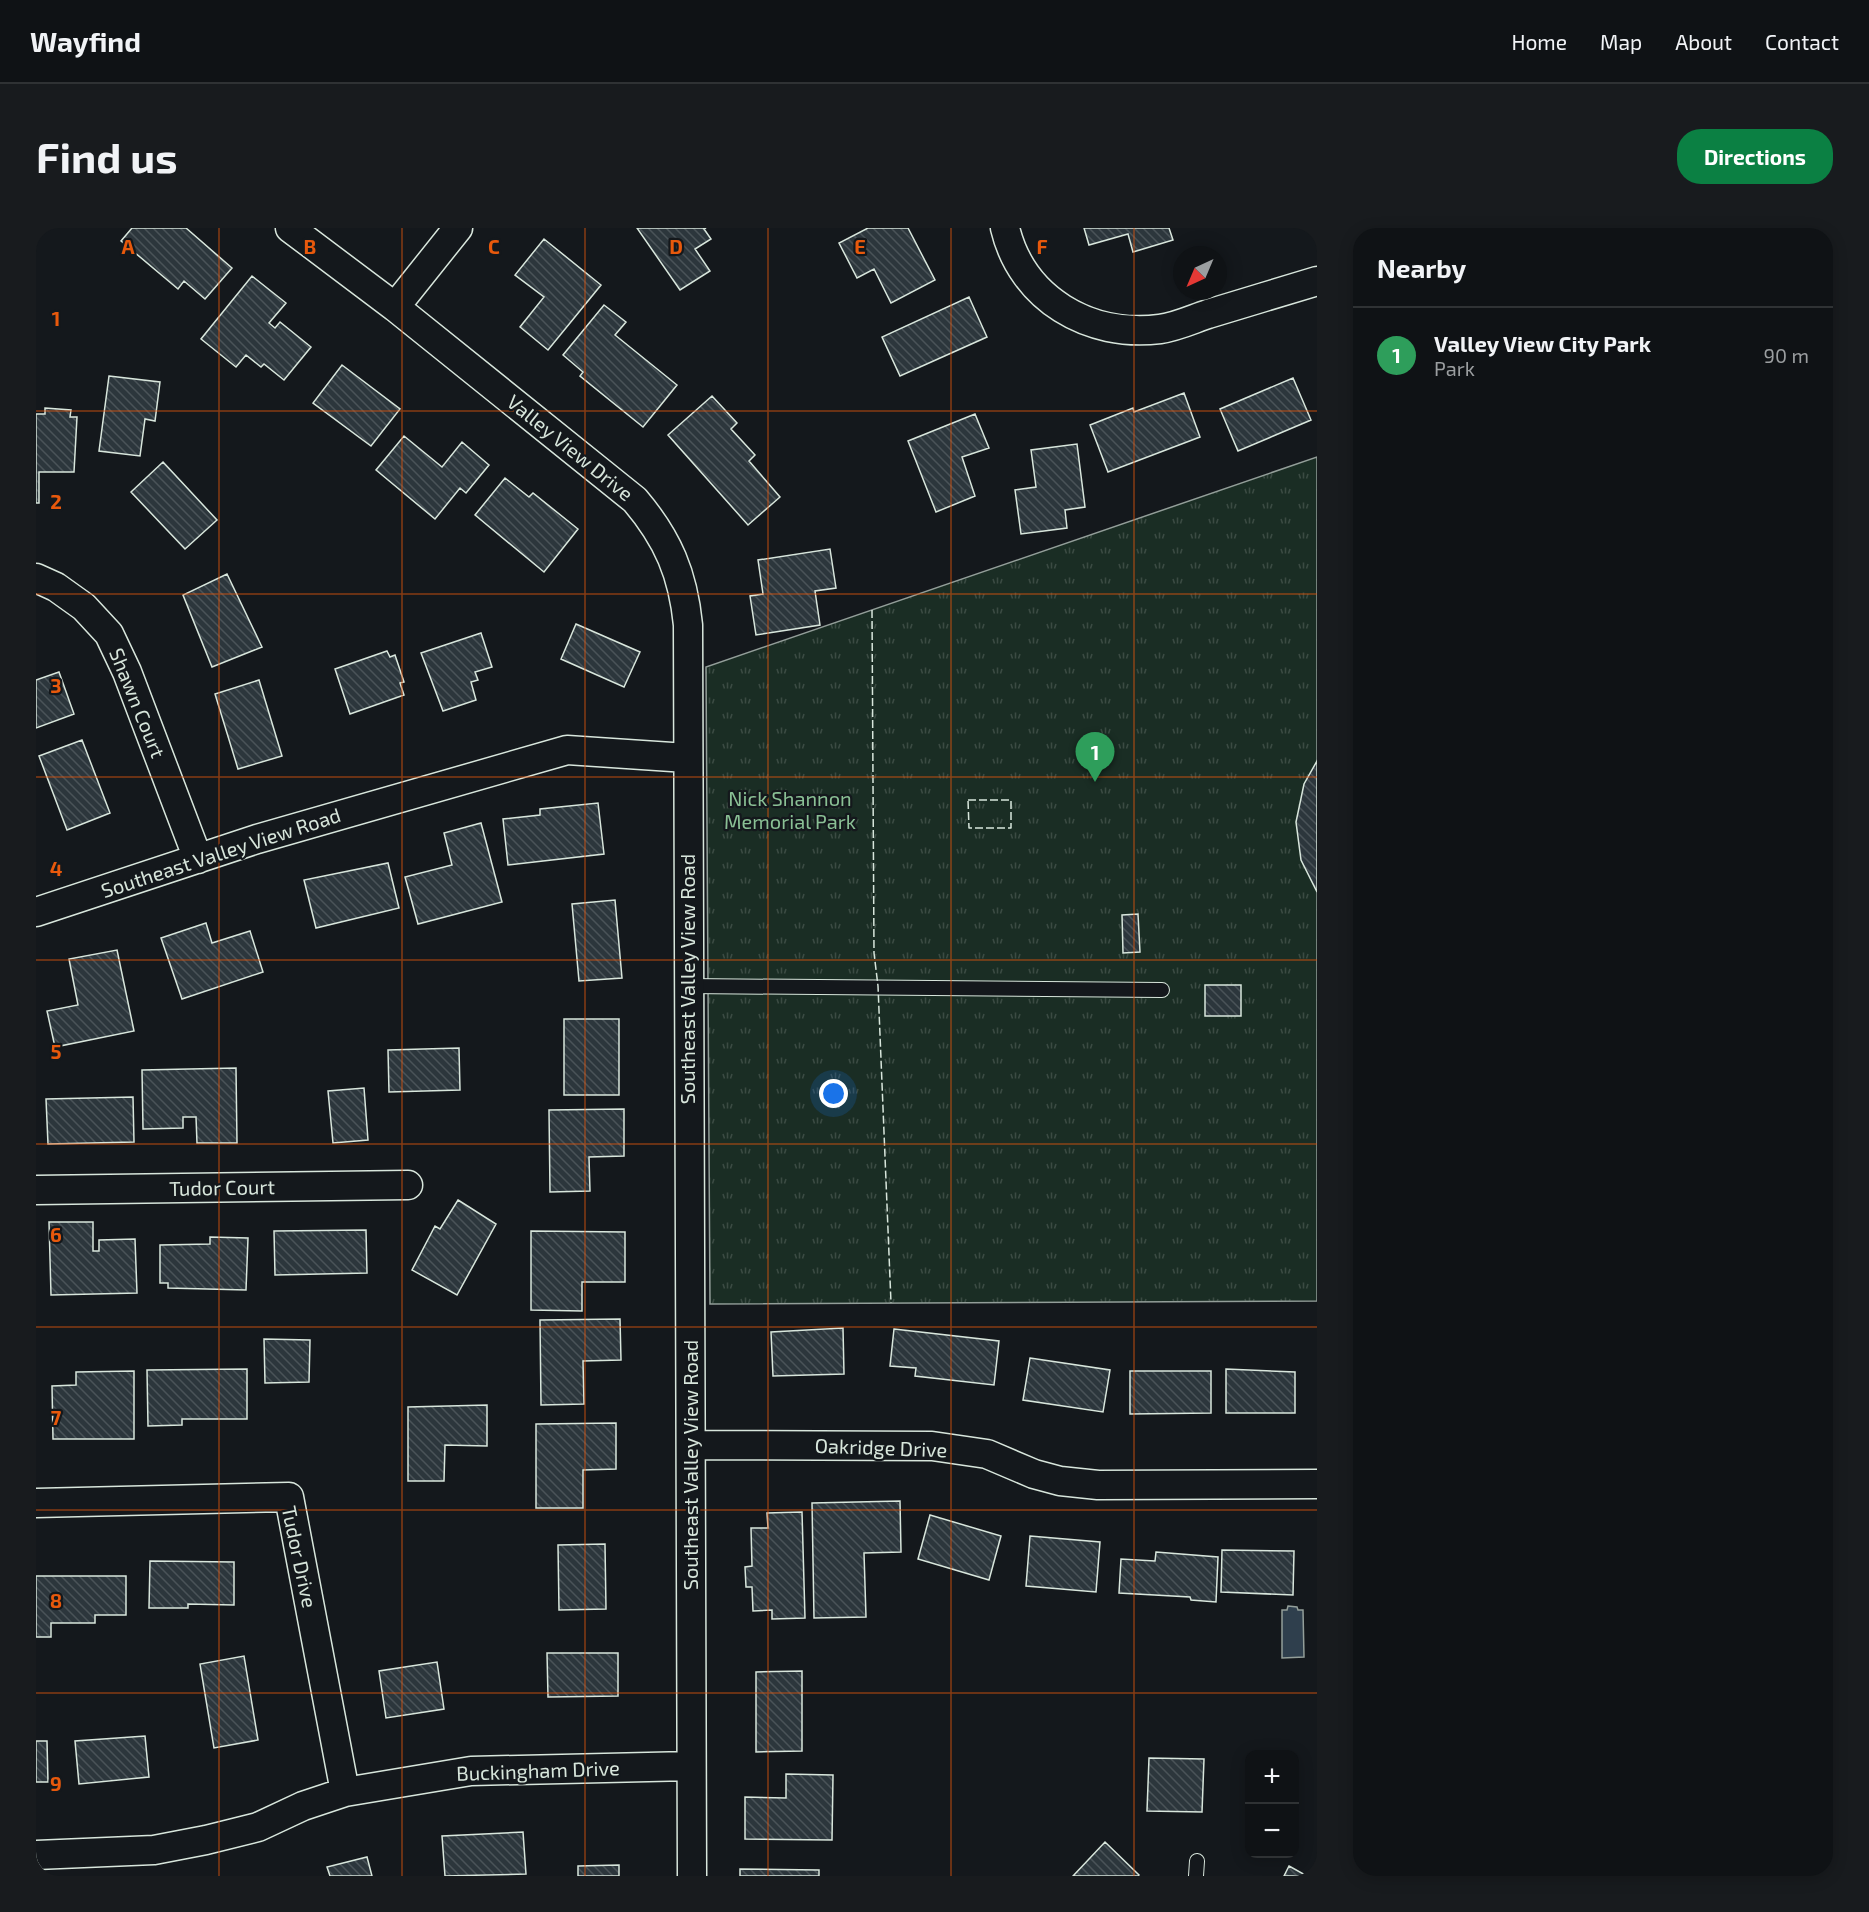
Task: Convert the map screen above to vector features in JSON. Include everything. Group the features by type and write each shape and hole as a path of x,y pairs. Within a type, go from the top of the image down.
{"street":[{"name":"Valley View Drive","path":"290,228 396,307 635,500 652,520 673,556 685,596 688,625 687,758"},
{"path":"396,307 458,228"},
{"path":"1005,228 1009,244 1021,269 1043,296 1072,316 1115,330 1162,329 1317,280"},
{"name":"Shawn Court","path":"36,578 56,587 84,606 109,634 127,672 198,859"},
{"name":"Southeast Valley View Road","path":"36,912 257,839 567,750 687,758 692,1445 692,1876"},
{"name":"Tudor Court","path":"36,1190 408,1185"},
{"name":"Oakridge Drive","path":"692,1445 932,1446 987,1454 1034,1474 1060,1481 1098,1485 1317,1484"},
{"name":"Tudor Drive","path":"36,1503 290,1497 345,1792"},
{"name":"Buckingham Drive","path":"36,1855 154,1850 206,1840 258,1827 303,1806 345,1792 471,1771 691,1766"}],"lane":[{"path":"688,986 1162,990"},
{"path":"1196,1876 1197,1861"}],"green space":[{"name":"Nick Shannon Memorial Park","path":"1317,457 1317,1301 710,1304 706,667"}],"water":[{"path":"1288,1606 1303,1610 1304,1657 1282,1658 1282,1610 1287,1610"}],"building":[{"path":"132,228 186,228 232,268 205,299 184,281 178,289 121,241"},
{"path":"637,228 706,228 704,229 711,239 695,249 710,271 680,290"},
{"path":"868,228 908,228 935,280 891,303 874,269 857,278 839,243"},
{"path":"1084,228 1169,228 1173,240 1133,252 1128,234 1089,245"},
{"path":"544,239 601,285 548,350 520,327 544,297 515,275"},
{"path":"252,276 286,303 269,323 275,328 280,322 311,347 284,380 264,364 261,367 246,355 236,367 201,339"},
{"path":"969,297 987,337 900,376 882,337"},
{"path":"604,305 626,322 615,335 677,385 643,427 580,376 583,372 563,355"},
{"path":"342,365 400,409 371,446 313,403"},
{"path":"109,376 160,382 155,421 145,419 140,456 99,451"},
{"path":"1293,378 1311,420 1238,451 1220,409"},
{"path":"1184,393 1200,437 1108,472 1090,425 1133,408 1134,412"},
{"path":"712,396 737,423 731,429 755,455 749,461 780,497 748,525 668,435"},
{"path":"45,408 71,410 70,417 77,417 74,472 39,472 39,503 36,503 36,414 45,414"},
{"path":"975,414 989,448 962,457 975,496 936,512 908,441"},
{"path":"404,436 442,467 462,442 489,465 466,493 460,488 435,519 376,470"},
{"path":"1077,444 1085,507 1065,510 1067,528 1021,534 1015,490 1036,487 1031,450"},
{"path":"163,462 217,520 185,549 131,492"},
{"path":"505,478 529,497 533,493 578,529 544,572 475,515"},
{"path":"830,549 836,588 815,591 820,625 756,635 750,596 763,594 758,560"},
{"path":"227,574 262,647 212,667 183,595"},
{"path":"576,624 640,652 624,687 561,659"},
{"path":"481,633 492,667 475,672 478,680 471,682 476,700 443,711 421,653"},
{"path":"387,651 390,657 395,655 404,682 400,683 404,695 350,714 335,669"},
{"path":"59,672 74,714 36,728 36,680"},
{"path":"259,680 282,756 238,769 215,694"},
{"path":"82,740 110,813 67,830 39,756"},
{"path":"1317,761 1317,892 1301,860 1296,822 1304,784"},
{"path":"598,803 604,854 508,865 503,819 540,815 540,809"},
{"path":"481,823 502,902 418,924 405,877 452,865 444,833"},
{"path":"388,863 399,908 316,928 304,880"},
{"path":"615,900 622,978 579,981 572,904"},
{"path":"1138,914 1140,952 1123,953 1122,915"},
{"path":"206,923 212,943 250,931 263,972 182,999 161,938"},
{"path":"117,950 134,1031 55,1047 47,1011 78,1005 69,959"},
{"path":"1205,985 1241,985 1241,1016 1205,1016"},
{"path":"564,1019 619,1019 619,1095 564,1095"},
{"path":"459,1048 460,1090 389,1092 388,1050"},
{"path":"236,1068 237,1143 197,1143 196,1117 183,1117 183,1128 143,1129 142,1070"},
{"path":"364,1088 368,1140 333,1143 328,1091"},
{"path":"133,1097 134,1142 48,1144 46,1099"},
{"path":"624,1109 624,1156 589,1157 590,1191 550,1192 549,1110"},
{"path":"458,1200 496,1224 457,1295 412,1270 435,1226 440,1229"},
{"path":"49,1222 93,1222 93,1251 99,1251 99,1240 135,1239 137,1293 51,1295"},
{"path":"366,1230 367,1273 275,1275 274,1231"},
{"path":"531,1231 625,1232 625,1282 582,1282 582,1311 531,1310"},
{"path":"210,1237 248,1238 246,1290 168,1288 168,1283 160,1283 160,1245 210,1244"},
{"path":"620,1319 621,1360 583,1361 584,1404 541,1405 540,1320"},
{"path":"843,1328 844,1374 773,1376 771,1332"},
{"path":"894,1329 999,1341 994,1385 915,1376 916,1368 890,1366"},
{"path":"264,1339 310,1340 309,1382 265,1383"},
{"path":"1030,1358 1110,1370 1103,1412 1023,1400"},
{"path":"247,1369 247,1419 182,1419 182,1425 148,1426 147,1370"},
{"path":"1226,1369 1295,1372 1295,1413 1226,1413"},
{"path":"134,1371 134,1439 53,1439 52,1386 76,1385 76,1372"},
{"path":"1130,1371 1211,1371 1211,1413 1130,1414"},
{"path":"487,1405 487,1446 445,1445 444,1481 408,1481 408,1407"},
{"path":"616,1423 616,1469 583,1470 583,1508 536,1508 536,1424"},
{"path":"900,1501 901,1552 864,1553 866,1617 814,1618 812,1503"},
{"path":"802,1512 805,1618 772,1619 772,1610 753,1611 752,1587 746,1587 745,1567 752,1566 751,1528 768,1528 767,1513"},
{"path":"930,1515 1001,1536 989,1580 918,1559"},
{"path":"1030,1536 1100,1542 1096,1592 1026,1586"},
{"path":"605,1544 606,1609 559,1610 558,1545"},
{"path":"1222,1550 1294,1551 1293,1595 1221,1592"},
{"path":"1156,1552 1218,1557 1216,1602 1191,1600 1190,1597 1119,1593 1121,1559 1155,1561"},
{"path":"150,1561 234,1562 234,1605 188,1604 188,1608 149,1608"},
{"path":"36,1576 126,1576 126,1615 95,1615 95,1623 51,1623 51,1637 36,1637"},
{"path":"547,1653 618,1653 618,1696 548,1697"},
{"path":"244,1656 258,1740 214,1748 200,1664"},
{"path":"437,1662 444,1709 386,1718 379,1671"},
{"path":"802,1671 802,1751 756,1752 756,1672"},
{"path":"145,1736 149,1777 79,1784 75,1741"},
{"path":"36,1741 47,1741 48,1782 36,1782"},
{"path":"1149,1758 1204,1759 1202,1812 1147,1811"},
{"path":"786,1774 833,1775 832,1840 745,1839 745,1797 786,1798"},
{"path":"523,1832 526,1874 445,1876 442,1836"},
{"path":"1105,1842 1139,1875 1138,1876 1073,1876"},
{"path":"367,1857 372,1876 330,1876 327,1867"},
{"path":"619,1865 619,1876 578,1876 578,1866"},
{"path":"1289,1866 1307,1876 1284,1876"},
{"path":"740,1869 819,1870 819,1876 740,1876"}],"fence":[{"path":"872,610 874,953 878,986 891,1303"},
{"path":"968,800 1011,800 1011,828 969,828 968,800"}],"place":[{"name":"Valley View City Park","path":"1095,782"}]}
